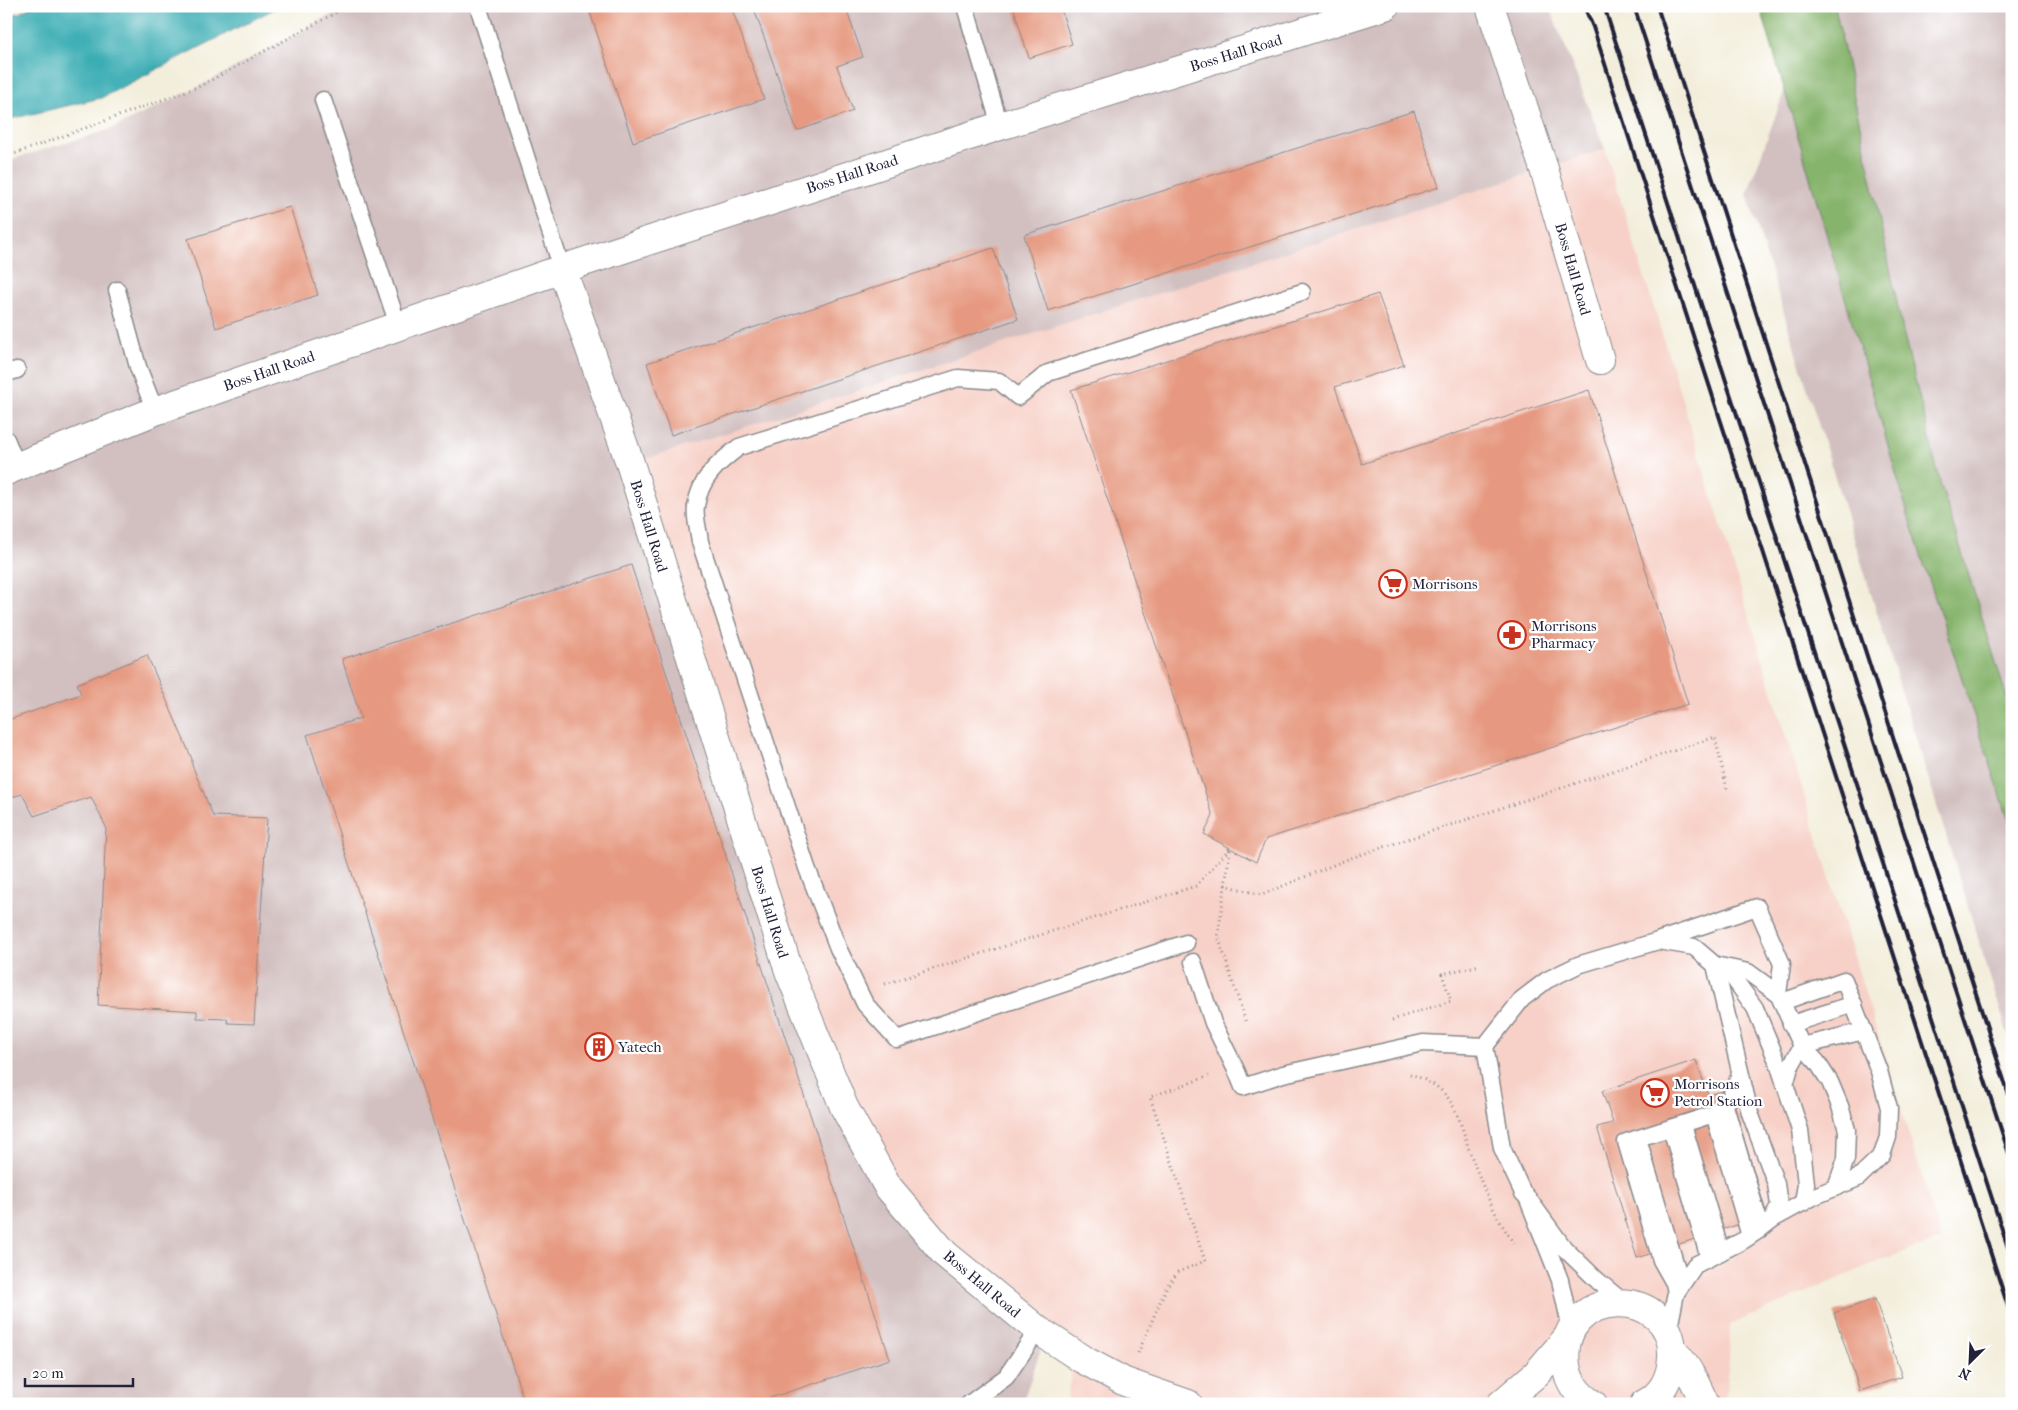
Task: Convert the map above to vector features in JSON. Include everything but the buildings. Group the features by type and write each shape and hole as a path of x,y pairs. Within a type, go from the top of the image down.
{"street":[{"name":"Boss Hall Road","path":"12,468 155,411 562,269 1000,126 1386,6"},
{"name":"Boss Hall Road","path":"1490,6 1544,169 1600,360"},
{"name":"Boss Hall Road","path":"562,269 630,463 789,971 844,1107 888,1187 944,1254 1038,1330 1082,1359 1125,1382 1188,1404"},
{"path":"1501,1404 1537,1373 1569,1334 1576,1322 1589,1310 1604,1304 1623,1302 1641,1306 1657,1317 1705,1404"},
{"path":"1569,1334 1564,1354 1566,1372 1574,1388 1593,1404"},
{"path":"1644,1404 1652,1400 1664,1386 1672,1369 1670,1342"}],"lane":[{"name":"Boss Hall Road","path":"478,6 562,269"},
{"path":"966,6 1000,126"},
{"path":"323,100 398,325"},
{"path":"116,290 138,367 155,411"},
{"path":"1186,943 897,1039 865,1004 838,948 807,868 700,542 695,508 703,482 717,464 739,447 958,378 999,381 1018,397 1048,373 1302,292"},
{"path":"6,439 12,468"},
{"path":"1623,1302 1564,1248 1527,1197 1522,1193 1502,1148 1485,1046 1522,999 1547,980 1578,965 1658,941 1757,907 1782,964 1780,998 1802,1046 1817,1062 1830,1082 1847,1130 1846,1159 1836,1187"},
{"path":"1658,941 1694,947 1715,965 1732,976 1755,1008 1778,1063 1800,1130 1806,1184 1803,1203"},
{"path":"1193,962 1212,1024 1237,1072 1242,1087 1284,1074 1423,1043 1485,1046"},
{"path":"1715,965 1748,972 1780,998"},
{"path":"1715,965 1750,1113 1776,1184 1779,1205 1761,1228"},
{"path":"1680,1288 1695,1265 1803,1203 1858,1178 1882,1155 1888,1137 1889,1108 1879,1071 1844,980 1780,998"},
{"path":"1791,1024 1854,1004"},
{"path":"1785,1085 1790,1067 1802,1046 1864,1031"},
{"path":"1670,1342 1680,1288 1676,1266 1638,1139 1719,1110 1735,1092 1740,1073"},
{"path":"1719,1110 1761,1228"},
{"path":"1677,1126 1715,1255"},
{"path":"1527,1197 1560,1280 1569,1334"},
{"path":"977,1402 1006,1377 1038,1330"}],"path":[{"path":"6,157 200,86 348,6"},
{"path":"1226,885 1261,895 1366,853 1715,737 1727,789"},
{"path":"859,992 1196,886 1230,848 1218,936 1248,1029"},
{"path":"1401,1072 1420,1077 1438,1087 1455,1108 1471,1156 1490,1203 1518,1248"},
{"path":"1125,1382 1168,1286"}],"shaded area":[{"path":"348,6 1549,6 1605,149 630,464 789,971 888,1187 1038,1330 1040,1352 1022,1404 6,1404 6,161 109,130 200,86"},
{"path":"1815,6 2012,6 2012,1048 1747,194"},
{"path":"1605,149 1941,1239 1882,1260 1730,1325 1729,1365 1725,1404 1066,1404 1071,1374 1038,1330 945,1254 844,1107 630,463"}],"green space":[{"path":"1760,6 1835,6 1903,331 1941,486 2012,714 2012,830 1912,528"}],"water":[{"path":"32,6 280,6 101,98 6,120 6,16 20,13"}],"railway":[{"path":"1584,6 1593,27 2012,1319"},
{"path":"1604,6 2012,1260"},
{"path":"1634,6 2012,1163"},
{"path":"1657,6 2012,1105"}],"place":[{"name":"Morrisons","path":"1393,584"},
{"name":"Morrisons Pharmacy","path":"1512,635"},
{"name":"Yatech","path":"599,1047"},
{"name":"Morrisons Petrol Station","path":"1655,1093"}]}
